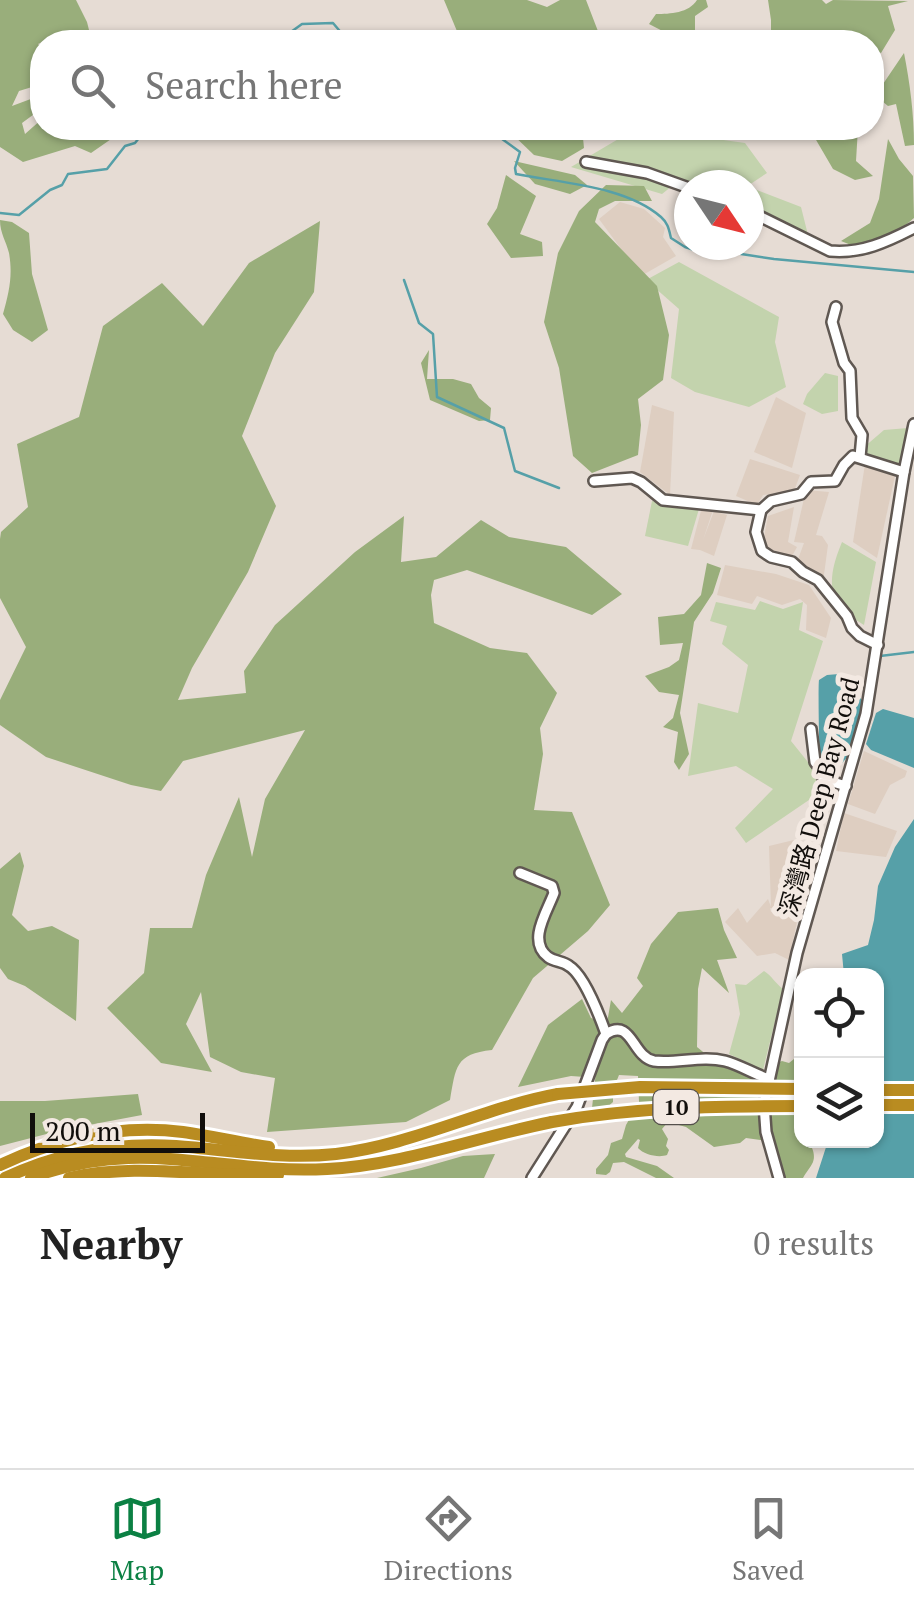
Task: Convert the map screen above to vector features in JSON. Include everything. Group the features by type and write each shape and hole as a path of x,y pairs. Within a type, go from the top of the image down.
{"highway":[{"name":"10","path":"32,1173 81,1151 126,1146 177,1146 289,1156 356,1151 558,1094 640,1086 794,1089"},
{"path":"884,1090 914,1090"},
{"path":"884,1105 914,1105"},
{"name":"10","path":"5,1178 96,1160 141,1156 316,1170 380,1163 552,1122 643,1109 794,1106"},
{"path":"0,1165 62,1140 126,1130 179,1131 315,1156"},
{"path":"69,1178 128,1170 260,1176 316,1170"}],"street":[{"path":"586,162 647,173 674,183"},
{"path":"764,218 830,251 842,252 892,240 914,228"},
{"path":"836,308 832,322 850,371 852,418 862,435 860,457"},
{"name":"深灣路 Deep Bay Road","path":"778,1178 764,1120 768,1079 797,953 866,714 914,424"},
{"path":"878,645 852,628 818,580 792,562 762,552 756,532 762,510 771,501 800,494 811,482 835,482 852,456 904,472"},
{"path":"594,481 632,478 663,500 762,510"},
{"path":"811,729 815,762 823,779 846,786"},
{"path":"520,872 552,886 554,893 537,938 540,950 556,962 571,966 590,996 606,1034"},
{"path":"532,1178 577,1106 602,1040 612,1030 629,1035 640,1053 654,1060 726,1061 768,1079"}],"shaded area":[{"path":"620,202 644,209 665,228 663,237 674,257 641,276 599,219"},
{"path":"776,397 806,413 792,468 754,452"},
{"path":"652,405 674,412 670,495 640,472"},
{"path":"750,459 800,475 794,491 763,495 757,505 736,496"},
{"path":"865,464 895,476 877,558 853,542"},
{"path":"806,490 829,492 816,535 822,536 828,545 823,582 797,562 804,543 794,542"},
{"path":"702,507 713,510 703,540 714,511 727,515 714,556 691,549"},
{"path":"794,507 788,542 797,547 791,558 762,548 768,516"},
{"path":"725,565 776,574 809,585 831,618 826,638 806,630 807,605 800,599 782,605 757,596 752,604 717,595"},
{"path":"864,751 907,771 905,777 890,785 875,814 848,804"},
{"path":"844,813 897,831 886,857 836,851"},
{"path":"794,840 791,882 804,889 799,914 770,908 771,912 798,917 789,960 775,953 757,956 725,922 738,908 747,923 768,899 771,907 769,846"}],"green space":[{"path":"0,0 76,0 89,30 30,30 30,88 19,91 12,106 30,99 30,117 22,123 25,134 30,130 30,140 110,140 91,153 75,146 23,162 0,147"},
{"path":"444,0 527,0 547,7 560,0 586,0 598,30 456,30"},
{"path":"706,0 708,7 695,16 695,30 661,30 649,24 656,14 673,13"},
{"path":"768,0 822,0 826,4 833,0 908,1 888,6 895,30 884,48 884,30 771,30"},
{"path":"904,53 914,145 905,146 896,104 884,103 884,83"},
{"path":"888,139 913,176 914,218 894,232 856,247 841,241 870,223 879,199"},
{"path":"518,140 583,140 584,148 562,161 534,155"},
{"path":"617,140 723,140 745,143 767,173 674,170 674,184 662,194 571,167"},
{"path":"816,140 857,140 856,161 873,176 855,180 833,169"},
{"path":"514,161 575,175 587,185 570,194 535,184"},
{"path":"506,175 536,196 520,234 542,242 543,256 511,258 487,224 497,208"},
{"path":"606,185 644,186 652,201 615,201 599,209 595,222 657,286 669,335 663,380 638,399 638,455 592,473 573,456 559,368 544,322 558,253 579,211"},
{"path":"764,193 801,207 808,235 764,213"},
{"path":"0,220 12,222 29,233 32,274 48,330 32,342 13,330 3,314 11,269"},
{"path":"320,221 314,292 275,353 242,436 276,506 248,572 192,668 178,700 246,693 244,671 275,625 355,552 404,516 401,562 436,557 481,520 509,537 566,547 622,594 592,615 467,570 434,580 434,623 490,648 527,653 557,693 540,728 543,754 534,810 572,812 610,905 588,931 533,978 492,1050 471,1055 459,1064 450,1100 406,1122 267,1132 275,1078 241,1072 210,1057 201,992 186,1024 212,1072 161,1063 107,1008 144,973 150,928 192,928 206,875 239,797 252,857 265,799 305,730 183,761 161,791 46,757 0,725 0,700 26,647 0,598 0,539 1,532 28,507 17,444 79,417 103,326 162,283 203,326 249,263"},
{"path":"679,262 779,317 775,342 786,387 749,407 695,392 671,378 679,309 646,280"},
{"path":"429,350 427,379 471,384 491,408 490,420 479,421 430,400 421,363"},
{"path":"825,373 838,376 838,411 822,414 803,404"},
{"path":"908,428 902,465 878,464 863,448 884,430"},
{"path":"652,501 699,509 688,546 645,536"},
{"path":"842,542 876,562 864,625 844,611 834,595 833,568"},
{"path":"707,563 721,568 713,593 694,622 680,713 689,754 679,770 674,762 678,732 663,727 673,718 679,695 659,692 645,676 679,660 683,643 660,645 658,617 684,614 701,595"},
{"path":"760,601 783,609 803,602 799,630 823,641 791,741 828,787 746,843 735,828 773,789 736,766 688,776 698,703 738,713 748,665 722,644 727,626 710,621 716,602 755,610"},
{"path":"20,852 24,866 12,915 28,931 52,926 79,940 76,1021 8,979 0,968 0,869"},
{"path":"718,908 737,958 717,960 729,993 702,968 697,1047 719,1065 764,1082 767,1141 746,1138 740,1143 714,1147 686,1127 668,1122 662,1129 668,1139 667,1155 644,1152 638,1148 638,1139 625,1154 657,1166 674,1178 656,1178 624,1162 613,1163 606,1175 596,1174 611,1143 622,1139 639,1102 638,1076 619,1075 613,1102 602,1112 592,1108 596,1071 604,1050 596,1044 585,1077 571,1076 518,1087 548,1025 582,999 591,1018 607,1023 611,1000 622,1013 643,986 637,978 651,944 678,912"},
{"path":"764,971 783,989 763,1070 729,1054 740,1014 735,984 746,985"},
{"path":"794,1059 794,1148 813,1149 814,1159 803,1178 783,1178 767,1120 772,1073 778,1069 777,1063"},
{"path":"138,1094 142,1115 0,1146 0,1101"},
{"path":"495,1154 484,1178 377,1178 463,1156"}],"water":[{"path":"839,674 843,692 862,700 850,752 830,769 820,756 819,680"},
{"path":"883,709 914,718 914,768 871,750 866,744 876,713"},
{"path":"914,819 914,1178 816,1178 826,1148 884,1148 884,968 843,968 842,954 868,945 878,886 895,847"}],"waterway":[{"path":"294,30 302,24 333,23 339,30"},
{"path":"0,213 19,215 62,185 68,174 107,169 125,146 137,140"},
{"path":"504,140 520,152 516,174 630,198 661,217 671,238 685,247 707,254 728,252 914,272"},
{"path":"404,280 419,323 433,334 437,397 504,428 515,471 559,488"},
{"path":"880,656 914,652"}]}
